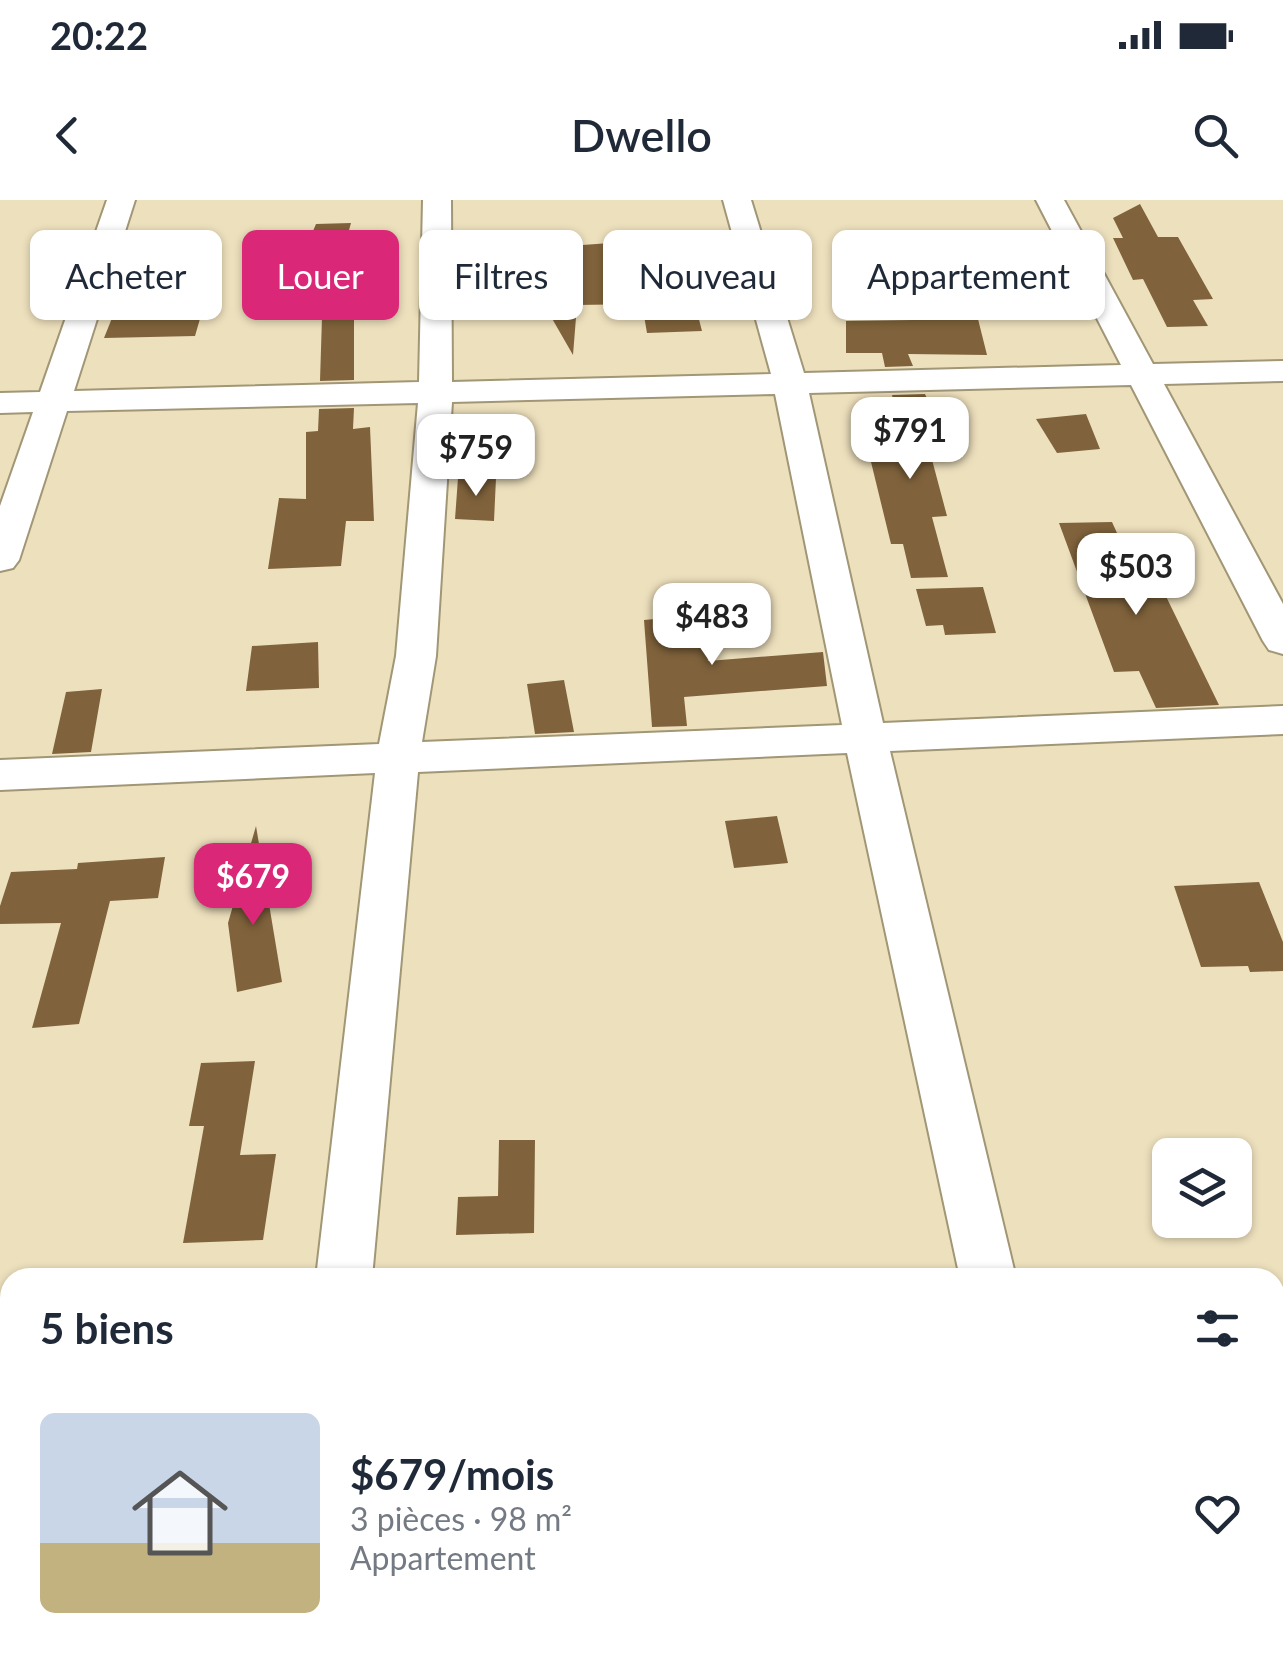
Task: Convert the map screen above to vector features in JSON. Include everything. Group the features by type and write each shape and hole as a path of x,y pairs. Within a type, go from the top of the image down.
{"street":[{"path":"0,560 121,200"},
{"path":"345,1268 398,759 416,656 435,444 437,200"},
{"path":"738,200 790,383 864,736 986,1268"},
{"path":"1050,200 1283,641"},
{"path":"0,404 1283,370"},
{"path":"0,775 1283,720"}],"building":[{"path":"1140,204 1158,237 1178,237 1213,299 1193,300 1208,326 1167,327 1143,279 1133,280 1113,238 1123,238 1113,218"},
{"path":"351,223 349,230 313,230 316,224"},
{"path":"603,244 603,305 583,305 583,245"},
{"path":"111,320 200,320 195,336 104,338"},
{"path":"322,320 354,320 354,380 320,381"},
{"path":"553,320 576,320 573,355"},
{"path":"645,320 699,320 702,331 647,333"},
{"path":"978,320 987,355 908,354 913,366 885,367 882,353 846,353 846,321"},
{"path":"925,394 945,439 927,441 947,516 932,517 948,577 911,578 903,544 891,544 862,425 899,424 892,395"},
{"path":"354,408 353,429 370,427 374,521 346,521 341,566 268,569 279,498 306,499 306,432 318,431 319,409"},
{"path":"1086,414 1100,449 1057,453 1036,419"},
{"path":"458,478 496,478 494,521 455,519"},
{"path":"1112,522 1122,544 1130,543 1147,582 1159,582 1219,705 1156,708 1139,671 1114,672 1059,523"},
{"path":"983,587 996,633 945,635 943,625 926,626 916,589"},
{"path":"703,607 708,661 823,652 827,686 684,697 687,726 652,727 644,620 666,618 665,608"},
{"path":"318,642 319,688 246,691 252,646"},
{"path":"564,680 574,732 535,734 527,684"},
{"path":"102,689 91,752 52,754 66,692"},
{"path":"777,816 788,863 734,868 725,821"},
{"path":"256,826 282,982 237,992 228,923"},
{"path":"165,857 158,898 110,901 79,1024 32,1028 61,923 0,924 0,906 11,872 77,869 78,863"},
{"path":"1259,882 1283,942 1283,971 1250,972 1248,966 1201,967 1174,886"},
{"path":"255,1061 240,1155 276,1154 263,1240 183,1243 204,1126 189,1126 201,1063"},
{"path":"499,1140 535,1140 534,1233 456,1235 458,1197 498,1196"}]}
